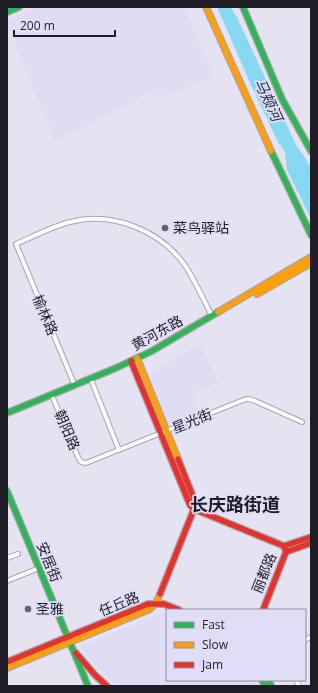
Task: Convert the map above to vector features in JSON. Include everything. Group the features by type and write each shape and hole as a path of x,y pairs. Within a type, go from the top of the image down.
{"street":[{"path":"7,12 19,7"},
{"path":"206,7 252,111 311,235"},
{"path":"243,7 282,96 311,151"},
{"name":"榆林路","path":"75,386 16,244 56,227 86,219 101,219 127,224 152,234 178,256 192,277 212,316"},
{"name":"黄河东路","path":"7,418 92,382 135,361 311,257"},
{"name":"黄河东路","path":"7,413 159,351 311,263"},
{"path":"135,361 167,431 196,504 156,603 173,606 178,609"},
{"path":"135,361 160,433 190,505 194,509"},
{"path":"92,382 118,450"},
{"name":"朝阳路","path":"54,398 81,462"},
{"name":"星光街","path":"81,462 86,463 249,399 302,422"},
{"name":"安居街","path":"7,491 68,640"},
{"name":"丽都路","path":"194,509 285,549 263,609"},
{"path":"285,549 311,537"},
{"path":"285,549 295,550 311,543"},
{"path":"7,558 18,554"},
{"path":"7,581 39,568"},
{"name":"任丘路","path":"7,668 148,604 156,603"},
{"path":"68,640 88,686"},
{"path":"68,640 89,669 107,686"},
{"name":"任丘路","path":"7,662 68,640"}],"shaded area":[{"path":"37,7 184,7 214,77 156,99 153,91 55,142 7,24 7,20"},
{"path":"201,343 218,383 192,394 200,415 174,425 168,423 150,376 154,370"},
{"path":"161,613 166,614 166,681 255,681 257,686 120,686 107,678 93,663 82,649 84,644"}],"water":[{"name":"马颊河","path":"217,7 231,7 236,15 296,145 311,168 311,219 287,170 285,153 279,144 251,85"}],"traffic: fast":[{"path":"7,12 19,7"},
{"path":"243,7 282,99 311,151"},
{"path":"271,151 311,235"},
{"path":"7,413 116,368 152,351 218,312"},
{"path":"7,491 88,686"},
{"path":"262,681 265,686"},
{"path":"269,681 271,686"}],"traffic: slow":[{"path":"206,7 271,151"},
{"path":"218,312 311,257"},
{"path":"257,294 311,263"},
{"path":"137,358 178,459"},
{"path":"7,668 150,609 156,603 160,594"}],"traffic: jam":[{"path":"131,361 190,505 194,509 196,504 178,459"},
{"path":"160,594 194,509 284,546 286,552 263,609"},
{"path":"284,546 311,537"},
{"path":"286,552 311,543"},
{"path":"7,662 148,604 164,604 176,609"},
{"path":"76,653 95,675 107,686"}],"place":[{"name":"菜鸟驿站","path":"165,228"},
{"name":"圣雅","path":"28,609"}],"district":[{"name":"长庆路街道","path":"235,505"}]}
